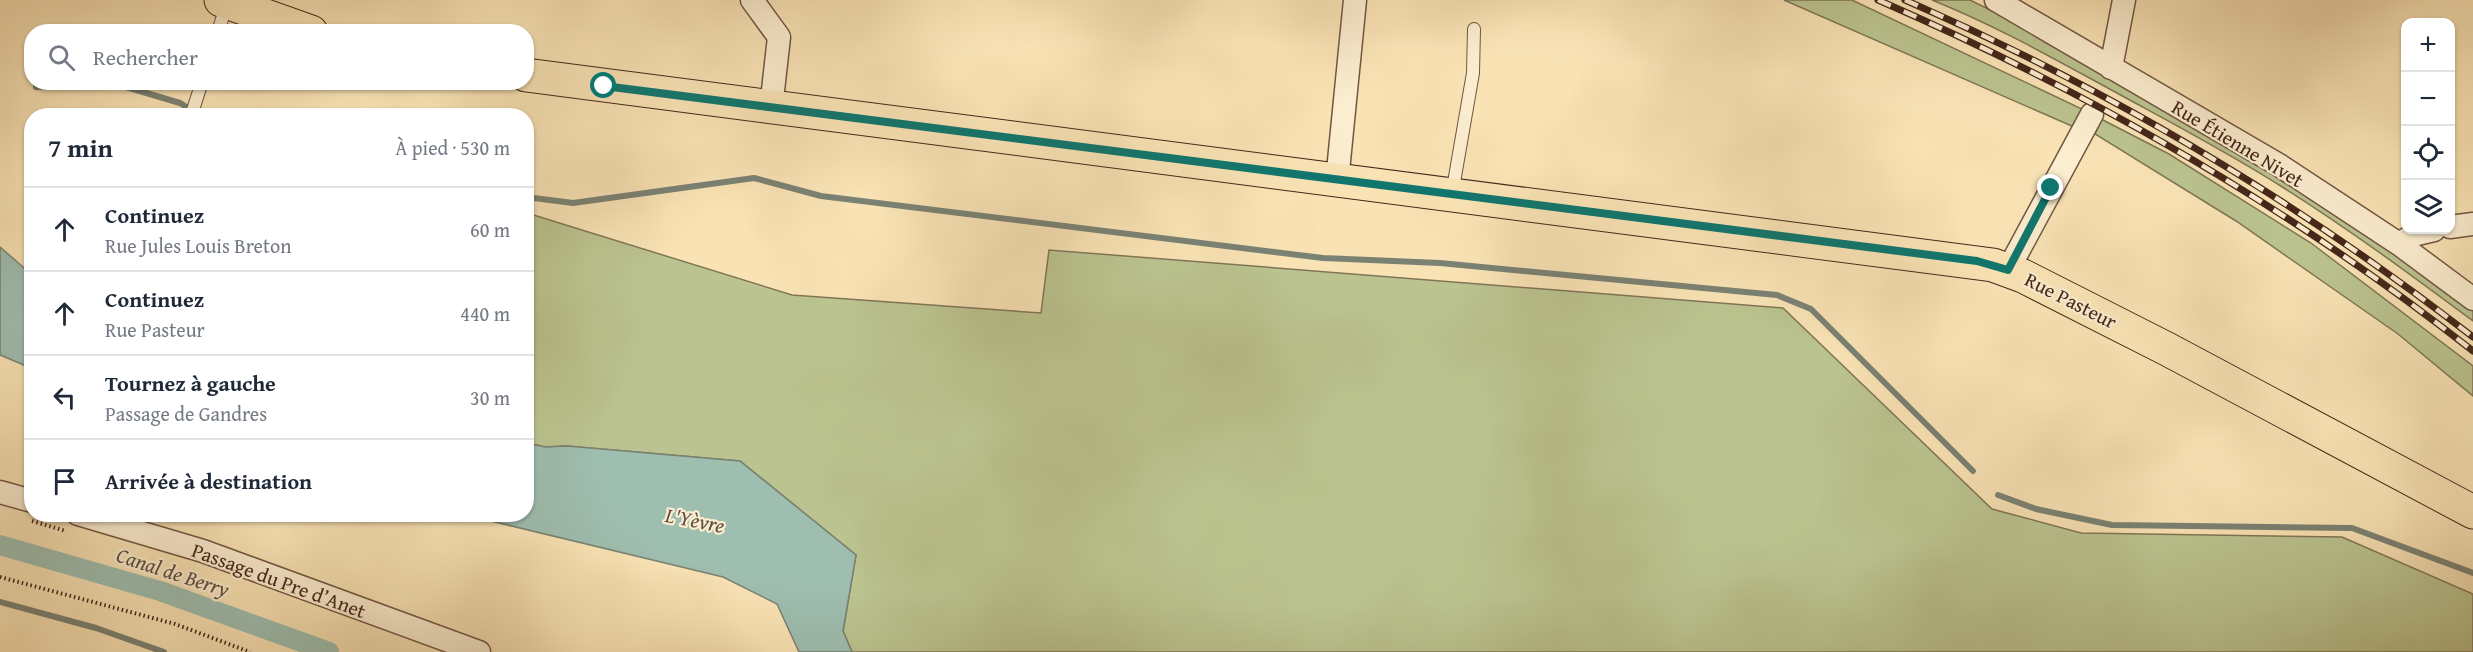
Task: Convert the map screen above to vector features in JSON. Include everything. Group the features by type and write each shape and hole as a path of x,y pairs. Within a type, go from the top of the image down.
{"main road":[{"path":"222,11 277,24"},
{"name":"Rue Pasteur","path":"534,76 1337,181 1977,261 2008,270 2167,349 2473,512"}],"street":[{"path":"752,0 779,37 771,108"},
{"path":"1337,181 1355,0"},
{"name":"Rue Étienne Nivet","path":"1996,0 2279,165 2399,244 2473,299"},
{"path":"2111,68 2124,0"},
{"path":"2008,270 2092,114"},
{"path":"2455,226 2473,224"},
{"path":"2399,244 2417,234"},
{"path":"0,492 24,508"},
{"name":"Passage du Pre d’Anet","path":"73,523 203,551 479,652"}],"lane":[{"path":"1452,195 1473,73 1474,29"},
{"path":"194,108 199,90"}],"path":[{"path":"0,577 175,624 250,652"}],"green space":[{"path":"1784,0 1852,0 2082,109 2074,127"},
{"path":"1932,0 1970,0 2023,26 2227,143 2422,272 2473,309 2473,321 2332,220 2240,161 2020,41"},
{"path":"2101,119 2169,154 2311,243 2473,366 2473,396 2398,334 2236,221 2095,134"},
{"path":"534,215 792,295 1041,313 1049,250 1783,308 1992,509 2081,533 2342,537 2473,594 2473,652 852,652 843,631 856,555 740,461 567,446 545,447 534,445"}],"water":[{"path":"0,247 24,268 24,365 0,355"},
{"name":"L'Yèvre","path":"534,445 740,461 856,555 843,631 852,652 799,652 777,604 723,577 495,522 534,522"}],"waterway":[{"path":"136,90 180,103 188,108"},
{"path":"534,198 573,203 754,178 821,196 1323,258 1440,263 1777,295 1811,309 1973,471"},
{"path":"1998,495 2036,509 2112,525 2352,528 2473,573"},
{"name":"Canal de Berry","path":"0,545 160,591 329,652"},
{"path":"0,602 96,628 164,652"}],"railway":[{"path":"1878,0 2035,74 2187,156 2261,201 2333,249 2473,351"},
{"path":"1905,0 2054,71 2200,151 2339,240 2407,287 2473,337"}],"route":[{"path":"604,86 1977,261 2008,270 2051,188"}]}
